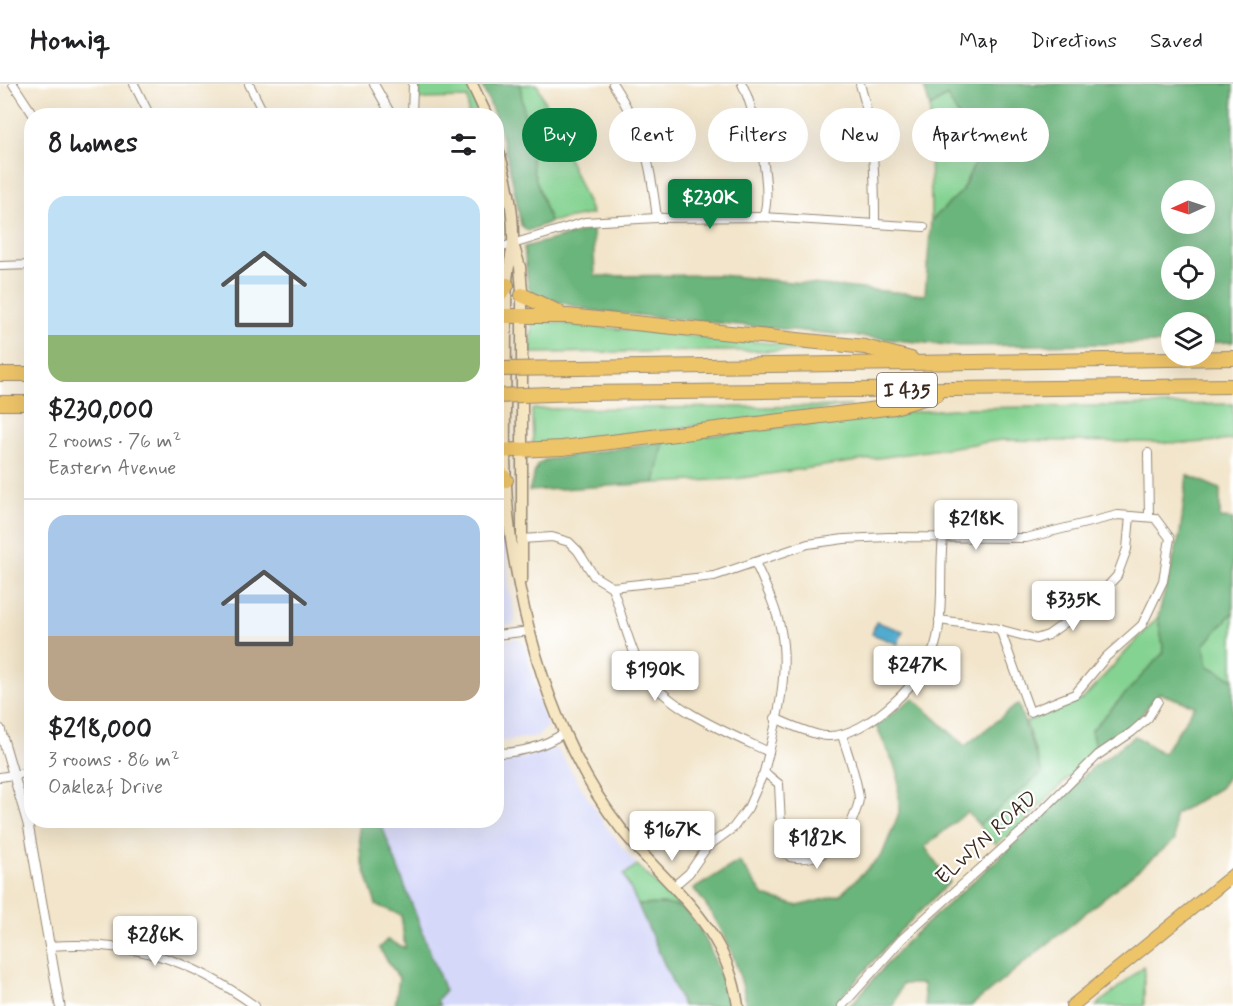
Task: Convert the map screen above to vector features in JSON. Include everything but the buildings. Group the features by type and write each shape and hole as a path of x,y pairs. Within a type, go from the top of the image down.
{"highway":[{"path":"504,289 507,285"},
{"path":"522,295 539,306 568,316"},
{"path":"504,316 568,316 865,347 928,363"},
{"name":"I 435","path":"504,369 1233,358"},
{"path":"0,374 24,373"},
{"name":"I 435","path":"504,396 1233,386"},
{"path":"504,451 562,448 894,407 951,389"},
{"path":"0,403 24,403"},
{"path":"504,477 507,480"},
{"path":"1072,1006 1233,875"}],"main road":[{"path":"472,84 483,108"},
{"path":"504,179 511,212 513,244 504,300"},
{"path":"513,244 520,267 523,316 522,590"},
{"path":"504,466 515,565 530,631 564,733 587,778 622,830 675,885 719,944 729,967 738,1006"}],"street":[{"path":"13,84 29,108"},
{"path":"134,84 146,108"},
{"path":"249,84 261,108"},
{"path":"374,84 388,108"},
{"path":"412,84 412,108"},
{"path":"613,84 642,136 649,157 657,218"},
{"path":"742,84 757,126 763,162 766,205 763,217"},
{"path":"860,84 870,126 875,178 875,223"},
{"path":"504,247 585,222 657,218 763,217 924,227"},
{"path":"0,266 24,265"},
{"path":"1148,453 1149,516"},
{"path":"522,539 552,537 569,542 578,550 594,576 612,587 714,576 808,544 844,539 1026,538 1044,535 1084,522 1130,516 1155,518 1170,538 1163,580 1142,625 1106,657 1076,694 1030,712 1000,629"},
{"path":"939,620 1000,629 1036,639 1048,635 1091,604 1117,576 1127,549 1130,516"},
{"path":"775,718 816,734 842,735 885,709 908,689 929,659 937,638 943,538"},
{"path":"675,885 688,873 707,847 733,828 748,808 764,772 769,752 782,680 783,645 775,610 755,562"},
{"path":"612,587 641,669 652,683 698,717 769,752"},
{"path":"504,634 530,631"},
{"name":"ELWYN ROAD","path":"842,1006 902,939 1022,831 1098,754 1132,732 1148,717 1158,701"},
{"path":"0,729 24,809"},
{"path":"504,752 528,749 550,742 564,733"},
{"path":"764,772 779,784 782,846 790,857 802,859 825,854 845,836 859,801 842,735"},
{"path":"0,777 24,773"},
{"path":"29,828 60,1006"},
{"path":"49,946 96,944 121,946 159,954 226,985 255,1006"}],"shaded area":[{"path":"504,521 509,590 514,624 504,627"},
{"path":"516,638 524,643 547,727 538,736 504,741 504,640"},
{"path":"548,749 556,749 605,825 637,865 624,875 683,1006 440,1006 437,1000 445,991 383,828 504,828 504,759 526,757"}],"green space":[{"path":"419,84 468,84 480,108 468,108 468,98 419,99"},
{"path":"481,84 520,84 524,108 522,162 532,162 550,222 528,231 521,225 504,147 504,108 491,108"},
{"path":"537,84 547,108 523,108 519,85"},
{"path":"923,84 1233,84 1233,342 1215,343 1215,312 1161,312 1161,343 958,346 594,311 535,296 528,286 524,247 593,229 595,276 720,275 925,295 931,221 961,192 975,162 1049,162 1049,108 954,108 947,96 930,107"},
{"path":"947,96 954,108 930,108"},
{"path":"532,162 570,162 592,214 550,222"},
{"path":"930,162 975,162 961,192 931,221"},
{"path":"532,320 567,324 842,350 531,353"},
{"path":"1233,404 1233,440 1191,443 1002,440 735,479 655,483 664,441 897,413 966,408"},
{"path":"852,406 533,447 532,409"},
{"path":"664,441 655,483 529,491 537,465 545,460"},
{"path":"1187,475 1220,489 1220,518 1233,519 1233,612 1204,645 1208,666 1233,679 1233,770 1220,788 1174,815 1175,840 971,1006 925,1006 923,984 902,984 893,1006 850,1006 906,942 1021,838 1092,768 1135,736 1163,754 1195,706 1159,693 1133,725 1096,750 1091,731 1164,652 1158,617 1180,534"},
{"path":"1233,612 1233,679 1208,666 1204,645"},
{"path":"1158,617 1164,652 1091,731 1096,750 1018,828 996,844 979,825 1042,773 1026,722 1083,699"},
{"path":"913,698 965,746 1018,704 1042,773 979,825 967,812 925,847 950,882 900,931 832,1006 747,1006 744,990 728,944 713,916 694,889 739,861 764,896 798,906 840,895 882,855 899,813 898,773 876,726"},
{"path":"359,828 383,828 445,991 437,1000 440,1006 395,1006 399,978 379,948 387,940 405,948 401,915 376,905 361,858"},
{"path":"637,865 681,908 662,904 638,905 624,875"},
{"path":"662,904 681,908 697,925 711,952 729,1006 683,1006 638,905"},
{"path":"1144,966 1144,1006 1096,1006"}],"water":[{"path":"876,622 903,631 898,644 872,634"}]}
